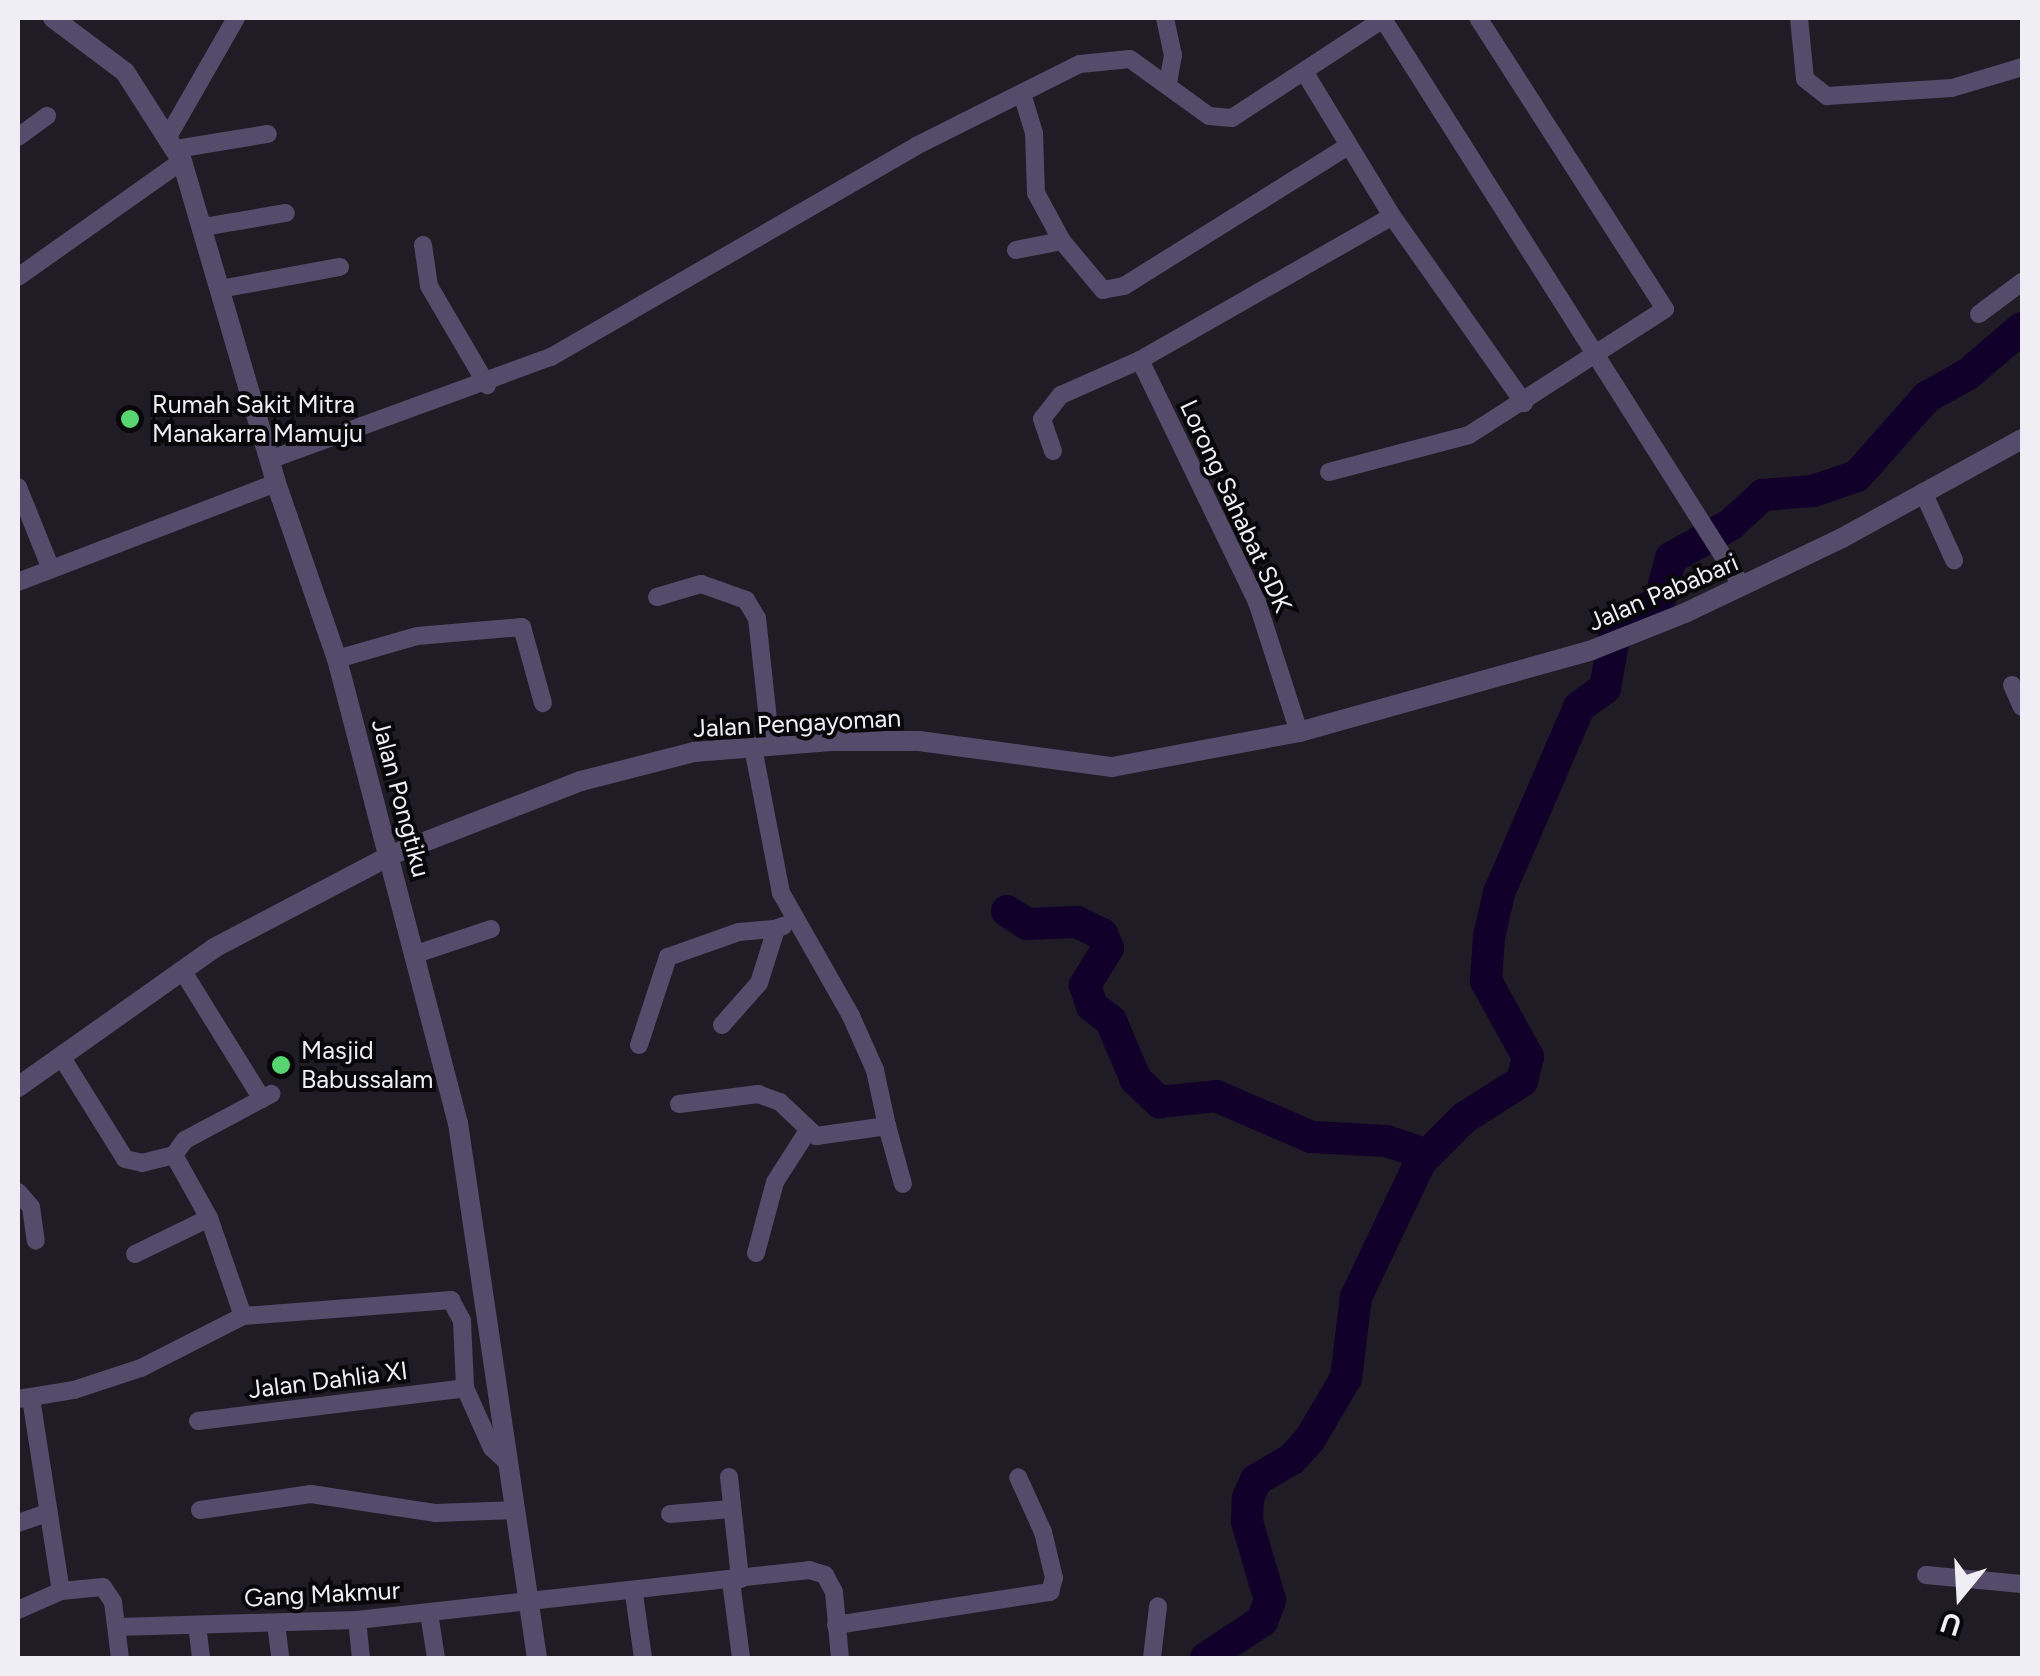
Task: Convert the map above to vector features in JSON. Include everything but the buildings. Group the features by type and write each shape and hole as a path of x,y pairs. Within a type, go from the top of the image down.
{"street":[{"name":"Jalan Pongtiku","path":"52,18 125,72 176,148 203,226 276,483 337,659 458,1123 537,1658"},
{"path":"18,277 176,148 236,18"},
{"path":"1165,18 1172,45 1168,83"},
{"path":"269,460 486,384 551,357 916,146 1102,57 1130,58 1221,119 1242,114 1384,18 1708,524 1742,586"},
{"path":"1329,472 1457,440 1598,356 1665,306 1478,18"},
{"path":"1799,18 1805,79 1827,96 1952,88 2022,67"},
{"path":"1305,72 1392,216 1524,403"},
{"path":"1022,94 1034,133 1036,193 1062,241 1096,287 1116,288 1348,146"},
{"path":"18,138 47,116"},
{"path":"176,148 268,134"},
{"path":"203,226 286,213"},
{"path":"1053,451 1041,426 1050,404 1140,360 1392,216"},
{"path":"1016,250 1062,241"},
{"path":"423,245 429,286 486,384"},
{"path":"220,288 340,267"},
{"path":"1980,314 2022,282"},
{"name":"Lorong Sahabat SDK","path":"1140,360 1258,602 1299,732"},
{"name":"Jalan Pababari","path":"1299,732 1592,650 1742,586 2022,438"},
{"path":"18,582 276,483"},
{"path":"18,487 51,569"},
{"path":"1923,492 1954,560"},
{"path":"657,597 701,584 746,600 757,618 762,746 781,893 851,1016 875,1070 904,1184"},
{"path":"337,659 417,636 522,627 543,704"},
{"path":"2012,685 2022,707"},
{"name":"Jalan Pengayoman","path":"18,1087 182,970 391,855 582,781 694,752 762,746 919,741 1092,767 1187,757 1299,732"},
{"path":"639,1044 668,957 739,932 797,922"},
{"path":"416,954 491,928"},
{"path":"722,1026 759,983 776,928"},
{"path":"62,1056 125,1159 142,1163 174,1154 186,1140 266,1096 182,970"},
{"path":"678,1104 758,1094 780,1102 807,1132 842,1134 887,1126"},
{"path":"756,1253 774,1182 807,1132"},
{"path":"174,1154 209,1218 242,1316"},
{"path":"18,1192 32,1207 36,1242"},
{"path":"135,1254 209,1218"},
{"path":"61,1591 24,1398 141,1368 242,1316 457,1302 465,1388 492,1448 509,1464"},
{"name":"Jalan Dahlia XI","path":"198,1421 465,1388"},
{"path":"729,1477 741,1658"},
{"path":"840,1658 836,1625 1050,1592 1054,1578 1043,1532 1018,1477"},
{"path":"200,1510 311,1494 435,1513 515,1510"},
{"path":"670,1514 732,1509"},
{"path":"18,1522 47,1513"},
{"name":"Gang Makmur","path":"117,1627 356,1620 634,1594 809,1570 825,1575 836,1625"},
{"path":"1926,1574 2022,1584"},
{"path":"18,1610 61,1591 103,1587 117,1627 120,1658"},
{"path":"634,1594 643,1658"},
{"path":"1152,1658 1158,1606"},
{"path":"429,1612 436,1658"},
{"path":"356,1620 361,1658"},
{"path":"276,1623 280,1658"},
{"path":"197,1624 200,1658"}],"waterway":[{"path":"1206,1658 1262,1621 1270,1600 1247,1522 1248,1498 1256,1480 1292,1459 1310,1439 1346,1378 1356,1297 1421,1161 1464,1118 1522,1081 1528,1057 1486,981 1489,937 1499,893 1579,707 1605,688 1617,621 1659,603 1671,558 1730,525 1763,495 1813,491 1857,476 1927,397 1968,374 2022,328"},
{"path":"1007,911 1027,924 1077,922 1102,934 1108,948 1085,985 1092,1006 1111,1021 1136,1080 1160,1102 1216,1096 1311,1137 1386,1141 1413,1150 1421,1161"}],"place":[{"name":"Rumah Sakit Mitra Manakarra Mamuju","path":"130,419"},
{"name":"Masjid Babussalam","path":"281,1065"}]}
